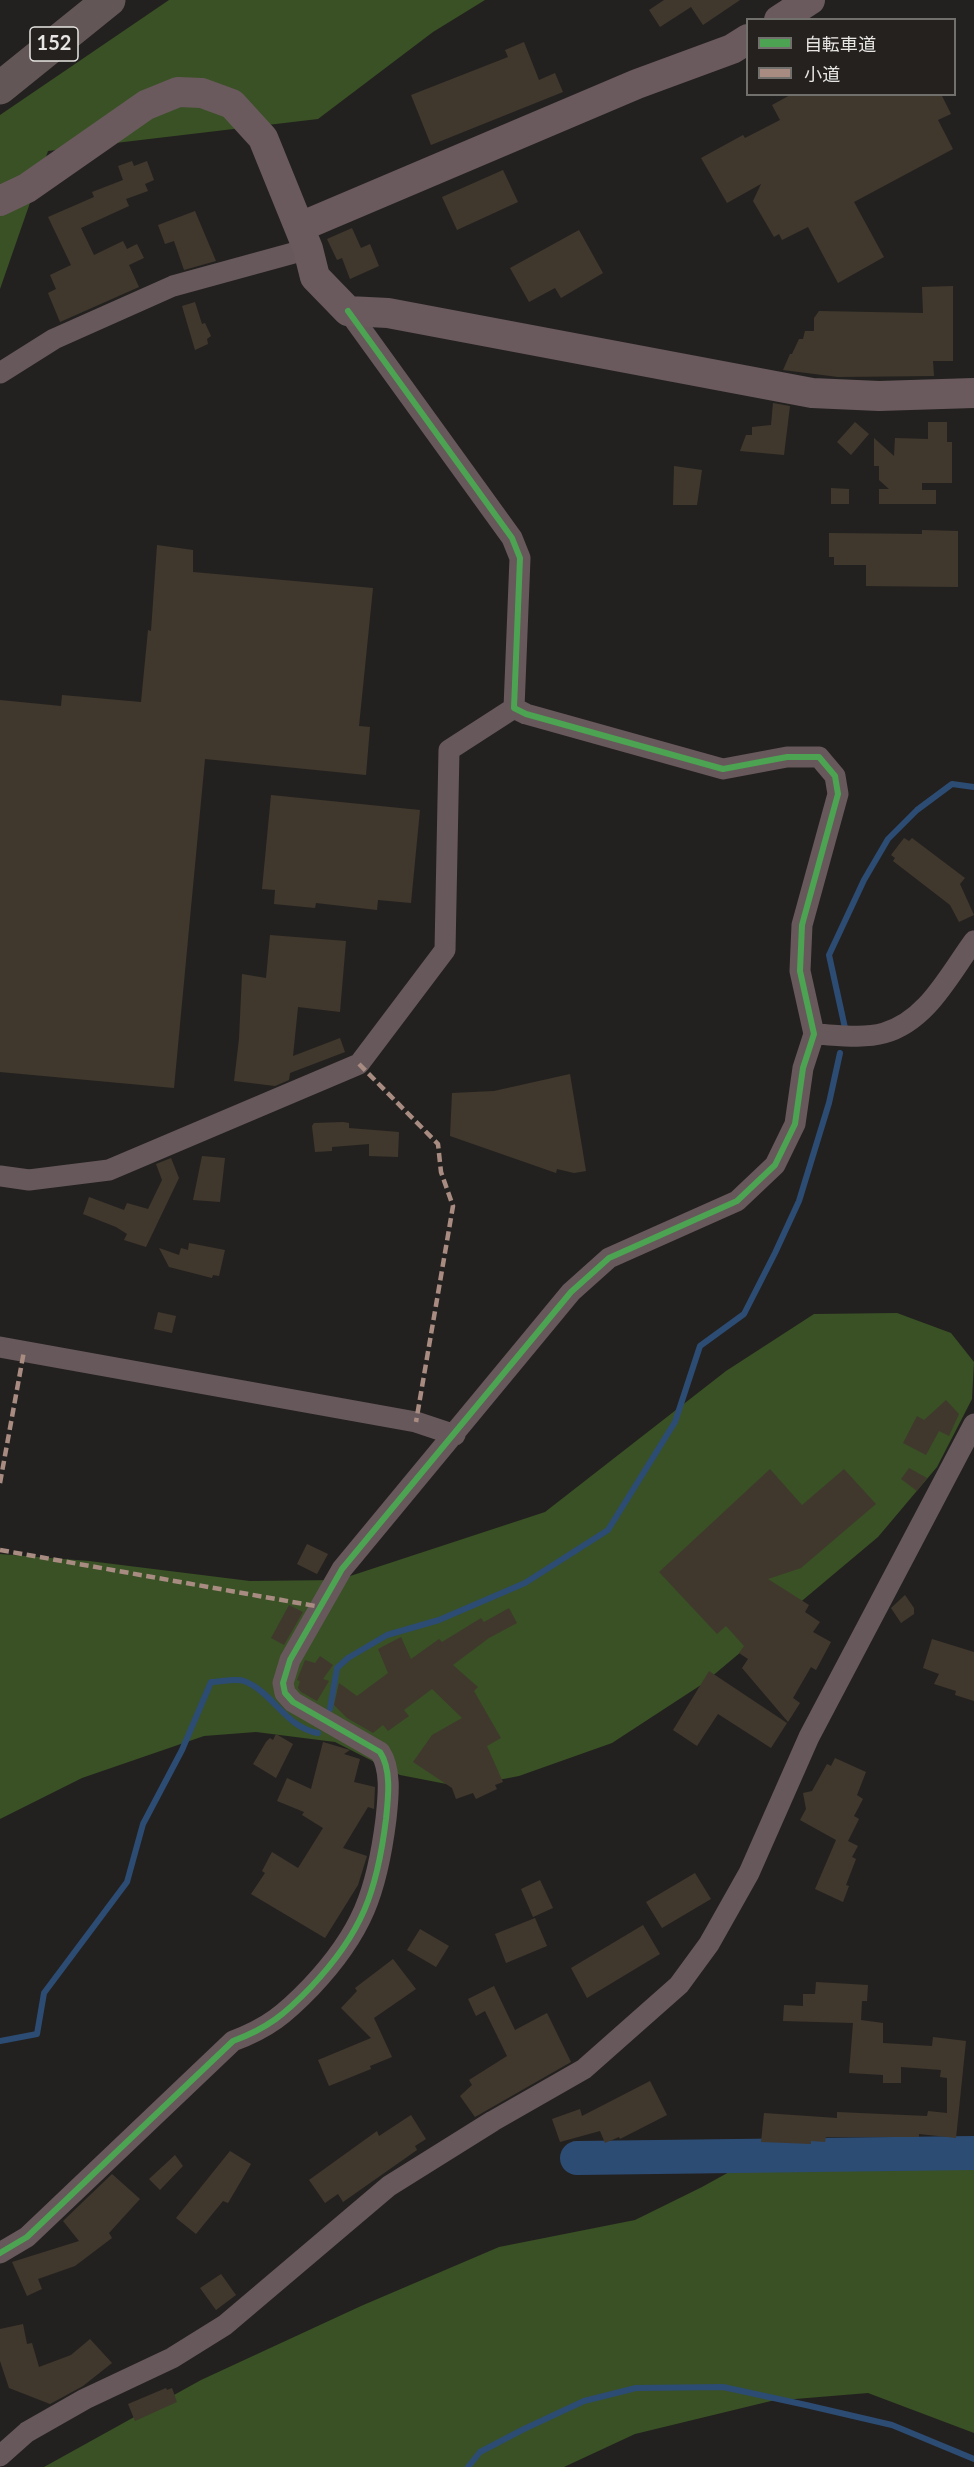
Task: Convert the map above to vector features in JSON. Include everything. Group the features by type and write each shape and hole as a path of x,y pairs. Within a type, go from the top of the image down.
{"highway":[{"name":"152","path":"0,88 109,0"}],"street":[{"path":"782,18 810,0"},
{"path":"0,373 54,339 173,286 304,238 637,84 732,49 746,40"},
{"path":"0,201 27,188 146,105 178,92 202,93 232,104 263,138 304,238 315,278 348,311 512,538 520,558 514,708"},
{"path":"348,311 388,313 812,393 879,396 974,393"},
{"path":"0,1176 28,1180 109,1170 359,1064 445,950 449,750 514,708 723,769 787,757 819,757 835,776 838,794 802,925 800,971 814,1034 803,1068 795,1124 775,1165 737,1201 609,1258 571,1292 342,1569 290,1660 283,1683 285,1693 323,1721 380,1752 385,1760 389,1793 380,1864 362,1920 338,1958 283,2015 260,2031 232,2041 27,2237 0,2253"},
{"path":"814,1034 882,1034 902,1027 920,1015 974,941"},
{"path":"0,1347 416,1422 455,1435"},
{"path":"0,2456 27,2432 85,2399 172,2358 225,2325 389,2186 584,2068 679,1985 709,1944 749,1873 809,1737 974,1424"}],"green space":[{"path":"169,0 485,0 433,32 318,119 48,151 0,289 0,115"},
{"path":"897,1313 951,1333 974,1362 972,1399 937,1467 878,1537 704,1683 612,1743 519,1776 462,1787 400,1775 335,1742 256,1732 204,1736 82,1778 0,1819 0,1554 89,1561 250,1581 338,1580 545,1512 726,1371 814,1314"},
{"path":"866,2141 940,2147 974,2169 974,2433 868,2393 771,2401 635,2434 564,2467 44,2467 201,2380 361,2306 499,2247 635,2220 769,2150"}],"building":[{"path":"664,0 740,0 703,25 691,7 660,27 649,10"},
{"path":"524,42 539,80 555,73 563,92 431,145 411,95 508,57 505,50"},
{"path":"788,96 942,96 951,114 938,120 953,149 854,202 884,257 838,283 808,227 782,240 779,234 774,237 753,201 761,184 727,203 701,158 743,135 745,138 780,120 772,105"},
{"path":"132,161 134,166 147,161 154,180 145,184 148,191 126,199 129,206 81,228 94,255 123,241 127,249 137,244 144,258 129,265 139,287 60,322 48,293 56,289 50,275 71,265 48,217 94,197 92,192 123,180 118,166"},
{"path":"503,170 518,202 457,230 442,197"},
{"path":"195,211 216,261 184,270 174,241 165,244 158,225"},
{"path":"352,228 361,248 370,244 379,266 350,279 342,258 337,260 327,239"},
{"path":"579,230 603,273 561,298 555,288 529,302 510,268"},
{"path":"953,286 953,361 933,361 934,376 838,377 783,370 799,339 803,339 805,331 814,331 814,318 819,311 923,313 922,287"},
{"path":"195,302 202,324 205,323 211,336 207,339 208,344 195,350 182,306"},
{"path":"773,403 790,406 784,455 740,451 746,435 752,435 752,427 771,425"},
{"path":"855,422 869,434 851,455 837,442"},
{"path":"928,422 947,422 947,442 952,442 952,483 922,483 922,490 936,490 936,504 879,504 879,489 889,489 879,480 879,466 874,466 874,438 894,456 895,438 928,439"},
{"path":"674,466 702,470 697,505 673,505"},
{"path":"831,488 849,489 849,504 831,504"},
{"path":"922,530 958,531 958,587 866,586 866,565 834,565 834,557 829,557 829,533 922,534"},
{"path":"157,545 193,550 193,572 373,588 359,726 370,727 366,775 205,759 174,1088 0,1072 0,700 61,706 62,695 141,702 148,630 151,631"},
{"path":"271,795 420,810 411,903 378,900 377,910 316,903 315,908 274,904 275,890 262,889"},
{"path":"904,838 909,841 912,838 965,878 960,884 974,915 959,922 950,905 893,861 895,858 891,855"},
{"path":"270,935 346,941 340,1012 298,1007 293,1056 340,1038 345,1052 290,1073 289,1080 275,1086 234,1081 239,1039 242,974 266,978"},
{"path":"570,1074 586,1171 574,1173 557,1169 556,1173 450,1136 452,1093 494,1091"},
{"path":"314,1123 349,1123 349,1128 399,1132 398,1157 369,1156 369,1144 332,1147 332,1151 315,1152 312,1126"},
{"path":"202,1156 225,1158 220,1202 193,1200"},
{"path":"171,1158 179,1178 146,1247 124,1240 127,1234 116,1227 83,1214 89,1197 124,1210 127,1203 148,1209 162,1180 156,1164"},
{"path":"189,1243 225,1250 219,1276 213,1275 212,1278 169,1267 159,1248 179,1255 181,1248 188,1250"},
{"path":"158,1312 176,1316 172,1333 154,1329"},
{"path":"946,1400 959,1414 949,1436 939,1431 926,1455 903,1443 917,1416 924,1420"},
{"path":"909,1468 927,1478 917,1491 901,1479"},
{"path":"770,1469 802,1505 844,1469 876,1504 801,1568 768,1579 809,1605 805,1612 820,1622 813,1632 831,1642 816,1670 811,1667 793,1698 800,1703 788,1722 742,1668 748,1659 739,1653 744,1646 726,1626 717,1634 659,1572"},
{"path":"307,1544 328,1554 317,1574 297,1564"},
{"path":"905,1595 914,1608 914,1614 901,1623 891,1608"},
{"path":"289,1605 303,1612 284,1645 271,1638"},
{"path":"509,1608 517,1623 489,1638 453,1665 478,1687 474,1691 501,1738 487,1746 503,1782 495,1785 497,1789 476,1799 473,1793 456,1799 452,1788 413,1762 432,1735 462,1718 432,1689 404,1710 409,1716 388,1731 383,1725 373,1733 347,1718 334,1705 339,1683 357,1696 388,1673 378,1649 401,1637 411,1659 439,1639 442,1642 481,1618 484,1622"},
{"path":"932,1639 974,1652 974,1701 955,1695 956,1691 934,1684 939,1674 923,1668"},
{"path":"320,1656 333,1665 323,1679 329,1681 317,1701 301,1692 298,1688 300,1681 297,1680 305,1660 315,1663"},
{"path":"709,1671 787,1723 771,1748 718,1714 697,1746 673,1730"},
{"path":"276,1734 293,1744 276,1778 253,1764 266,1742 270,1738 273,1740"},
{"path":"323,1742 350,1750 344,1754 360,1759 354,1782 375,1787 374,1809 368,1807 343,1848 367,1856 358,1885 325,1938 251,1894 265,1873 262,1871 272,1852 298,1868 323,1828 302,1815 304,1812 277,1801 287,1778 311,1789"},
{"path":"835,1758 866,1772 857,1795 863,1799 854,1816 859,1819 848,1841 858,1846 852,1857 856,1859 846,1885 849,1886 843,1902 815,1889 836,1840 800,1820 806,1809 803,1793 812,1791 827,1764 831,1766"},
{"path":"695,1873 711,1899 662,1928 646,1902"},
{"path":"540,1880 553,1908 533,1917 521,1889"},
{"path":"535,1918 547,1946 506,1963 495,1934"},
{"path":"643,1925 660,1954 587,1998 571,1968"},
{"path":"420,1929 449,1946 436,1967 407,1950"},
{"path":"393,1959 416,1989 374,2018 392,2057 370,2066 371,2069 329,2086 318,2060 371,2038 341,2008 357,1991 355,1988"},
{"path":"816,1982 868,1985 867,2001 862,2001 861,2020 883,2023 883,2043 932,2046 933,2037 966,2041 956,2138 919,2134 919,2137 826,2137 825,2142 811,2141 811,2144 761,2142 764,2113 837,2118 837,2112 927,2116 928,2111 947,2113 947,2078 940,2077 941,2070 901,2067 901,2083 883,2083 883,2075 849,2073 853,2023 783,2021 784,2005 803,2006 803,1994 815,1994"},
{"path":"494,1986 515,2030 547,2013 571,2062 475,2117 460,2096 472,2085 469,2080 507,2056 485,2011 476,2016 468,1999"},
{"path":"650,2081 667,2115 620,2139 619,2137 605,2143 600,2131 560,2142 552,2119 580,2109 582,2116"},
{"path":"411,2115 426,2139 415,2146 417,2150 343,2202 338,2194 325,2203 309,2180 377,2131 379,2136"},
{"path":"230,2151 251,2164 228,2203 223,2201 196,2234 176,2218"},
{"path":"175,2155 183,2166 160,2190 149,2179"},
{"path":"112,2174 140,2199 109,2233 112,2238 75,2266 38,2279 42,2289 27,2296 12,2262 79,2241 63,2221"},
{"path":"221,2274 236,2295 216,2310 200,2288"},
{"path":"23,2324 27,2344 32,2343 39,2367 71,2355 90,2339 112,2363 83,2386 50,2404 9,2388 0,2361 0,2329"},
{"path":"166,2388 167,2390 172,2388 177,2402 135,2421 128,2404"}],"waterway":[{"path":"845,1028 829,955 864,880 888,839 917,810 952,784 974,787"},
{"path":"330,1709 337,1668 348,1658 387,1635 439,1620 525,1583 608,1530 675,1422 700,1346 744,1314 775,1253 799,1201 829,1103 840,1053"},
{"path":"0,2041 37,2034 44,1993 127,1882 143,1824 182,1750 211,1682 244,1681 263,1693 297,1724 318,1733"},
{"path":"577,2158 974,2153"},
{"path":"468,2467 480,2452 524,2429 584,2401 636,2388 723,2387 892,2425 974,2459"}],"marked path":[{"path":"359,1064 438,1144 441,1172 453,1206 416,1422"},
{"path":"0,1483 24,1351"},
{"path":"0,1550 321,1607"}],"cycle path":[{"path":"0,2253 27,2237 233,2041 266,2025 293,2005 343,1948 364,1910 378,1868 388,1803 386,1767 380,1752 293,1702 285,1693 283,1683 290,1660 342,1569 571,1292 609,1258 737,1201 775,1165 795,1124 803,1068 814,1034 800,971 802,925 838,794 835,776 819,757 787,757 723,769 526,714 514,708 520,558 512,538 348,311"}]}
